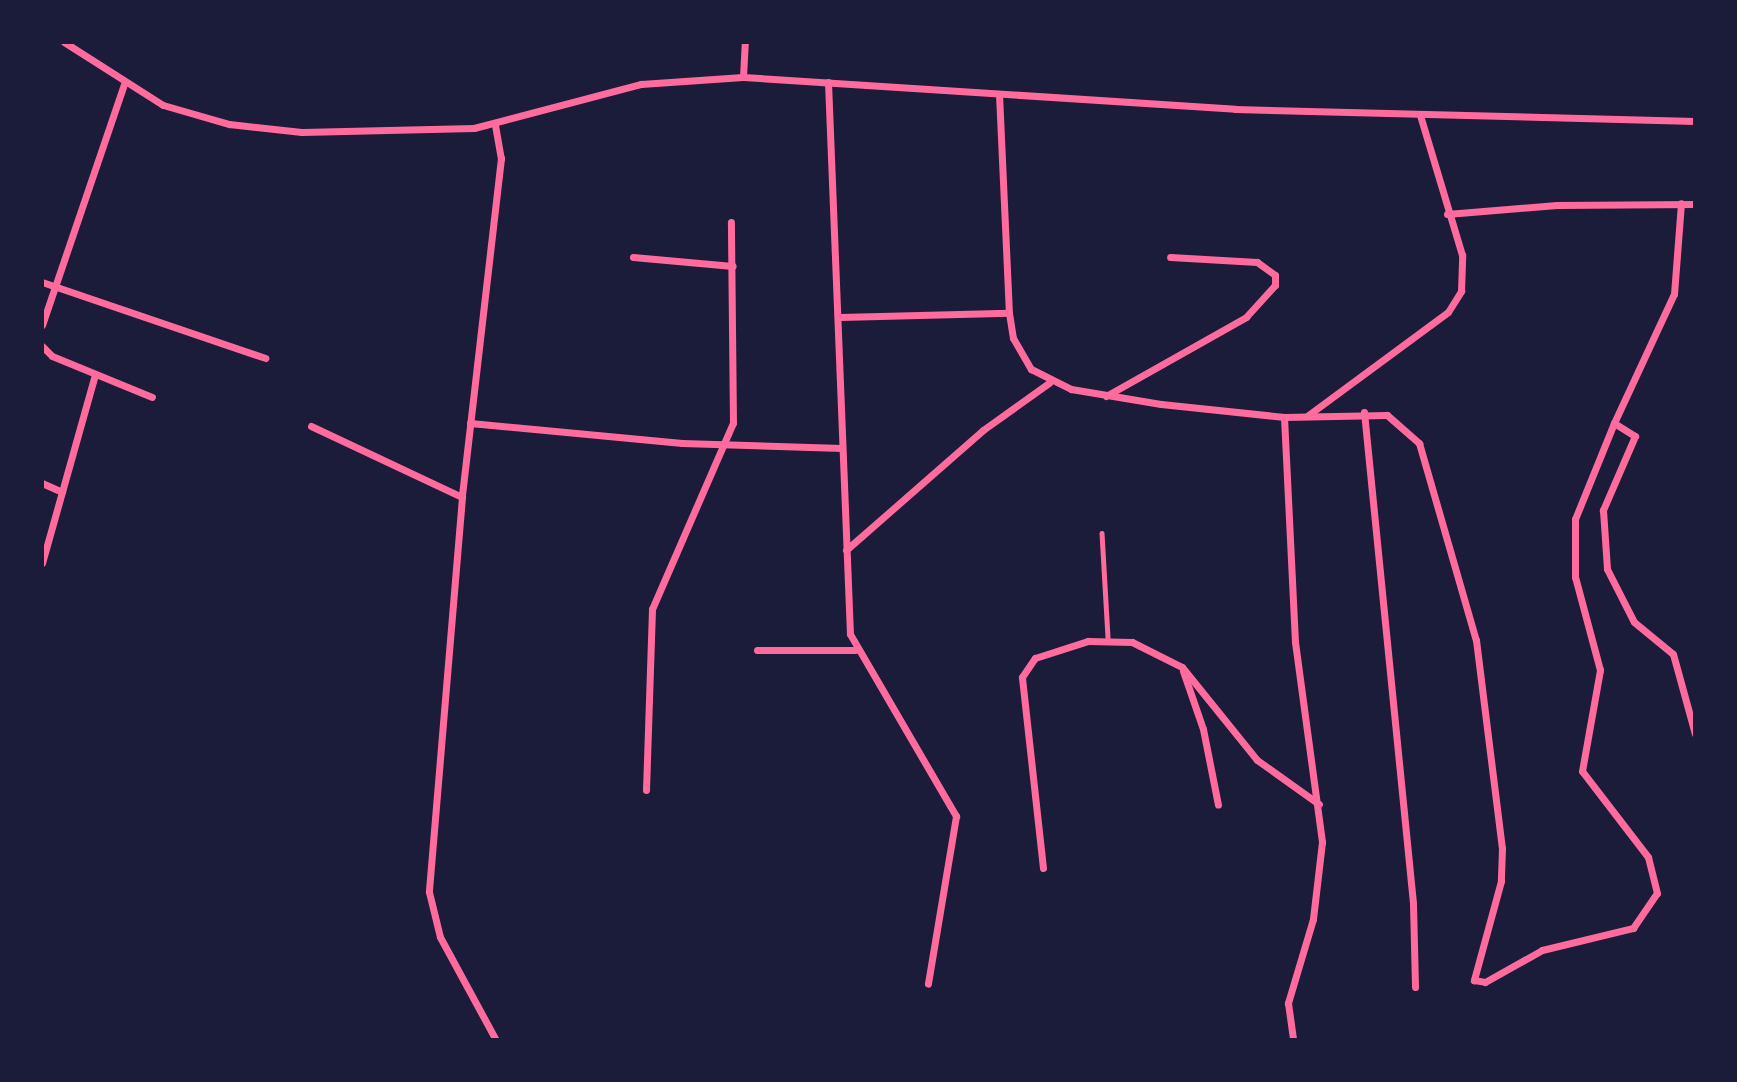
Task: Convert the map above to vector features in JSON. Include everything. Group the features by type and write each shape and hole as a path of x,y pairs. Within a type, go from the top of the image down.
{"street":[{"path":"64,42 124,84 197,118 241,126 354,133 495,125 641,83 743,77 999,94 1420,115 1695,121"},
{"path":"743,77 745,42"},
{"path":"828,82 840,317 848,619 855,650 948,793 956,816 928,984"},
{"path":"42,324 52,285 124,84"},
{"path":"999,94 1009,313 1021,355 1049,383 1105,397 1284,417 1364,412 1401,421 1419,443 1476,640 1503,864 1472,974 1479,982 1542,950 1633,928 1657,892 1647,857 1582,771 1600,670 1575,577 1575,519 1614,423 1674,294 1681,203"},
{"path":"1306,416 1448,312 1466,274 1420,115"},
{"path":"495,125 500,158 462,497 429,892 440,937 496,1040"},
{"path":"1447,214 1695,204"},
{"path":"646,790 652,610 724,444 734,408 731,222"},
{"path":"633,257 733,266"},
{"path":"1105,397 1246,317 1275,285 1275,275 1257,262 1170,257"},
{"path":"42,282 265,358"},
{"path":"840,317 1009,313"},
{"path":"42,346 95,375 152,397"},
{"path":"42,563 95,375"},
{"path":"846,550 982,430 1049,383"},
{"path":"1364,412 1413,904 1415,987"},
{"path":"1284,417 1295,642 1319,804 1317,899 1288,1003 1293,1040"},
{"path":"1614,423 1635,436 1603,510 1607,569 1634,621 1673,654 1695,734"},
{"path":"470,424 724,444 842,448"},
{"path":"312,426 462,497"},
{"path":"42,483 62,492"},
{"path":"1043,868 1025,667 1063,648 1108,638 1154,650 1182,667 1264,766 1319,804"},
{"path":"757,650 855,650"},
{"path":"1182,667 1203,729 1218,805"}],"lane":[{"path":"1102,533 1108,638"}]}
